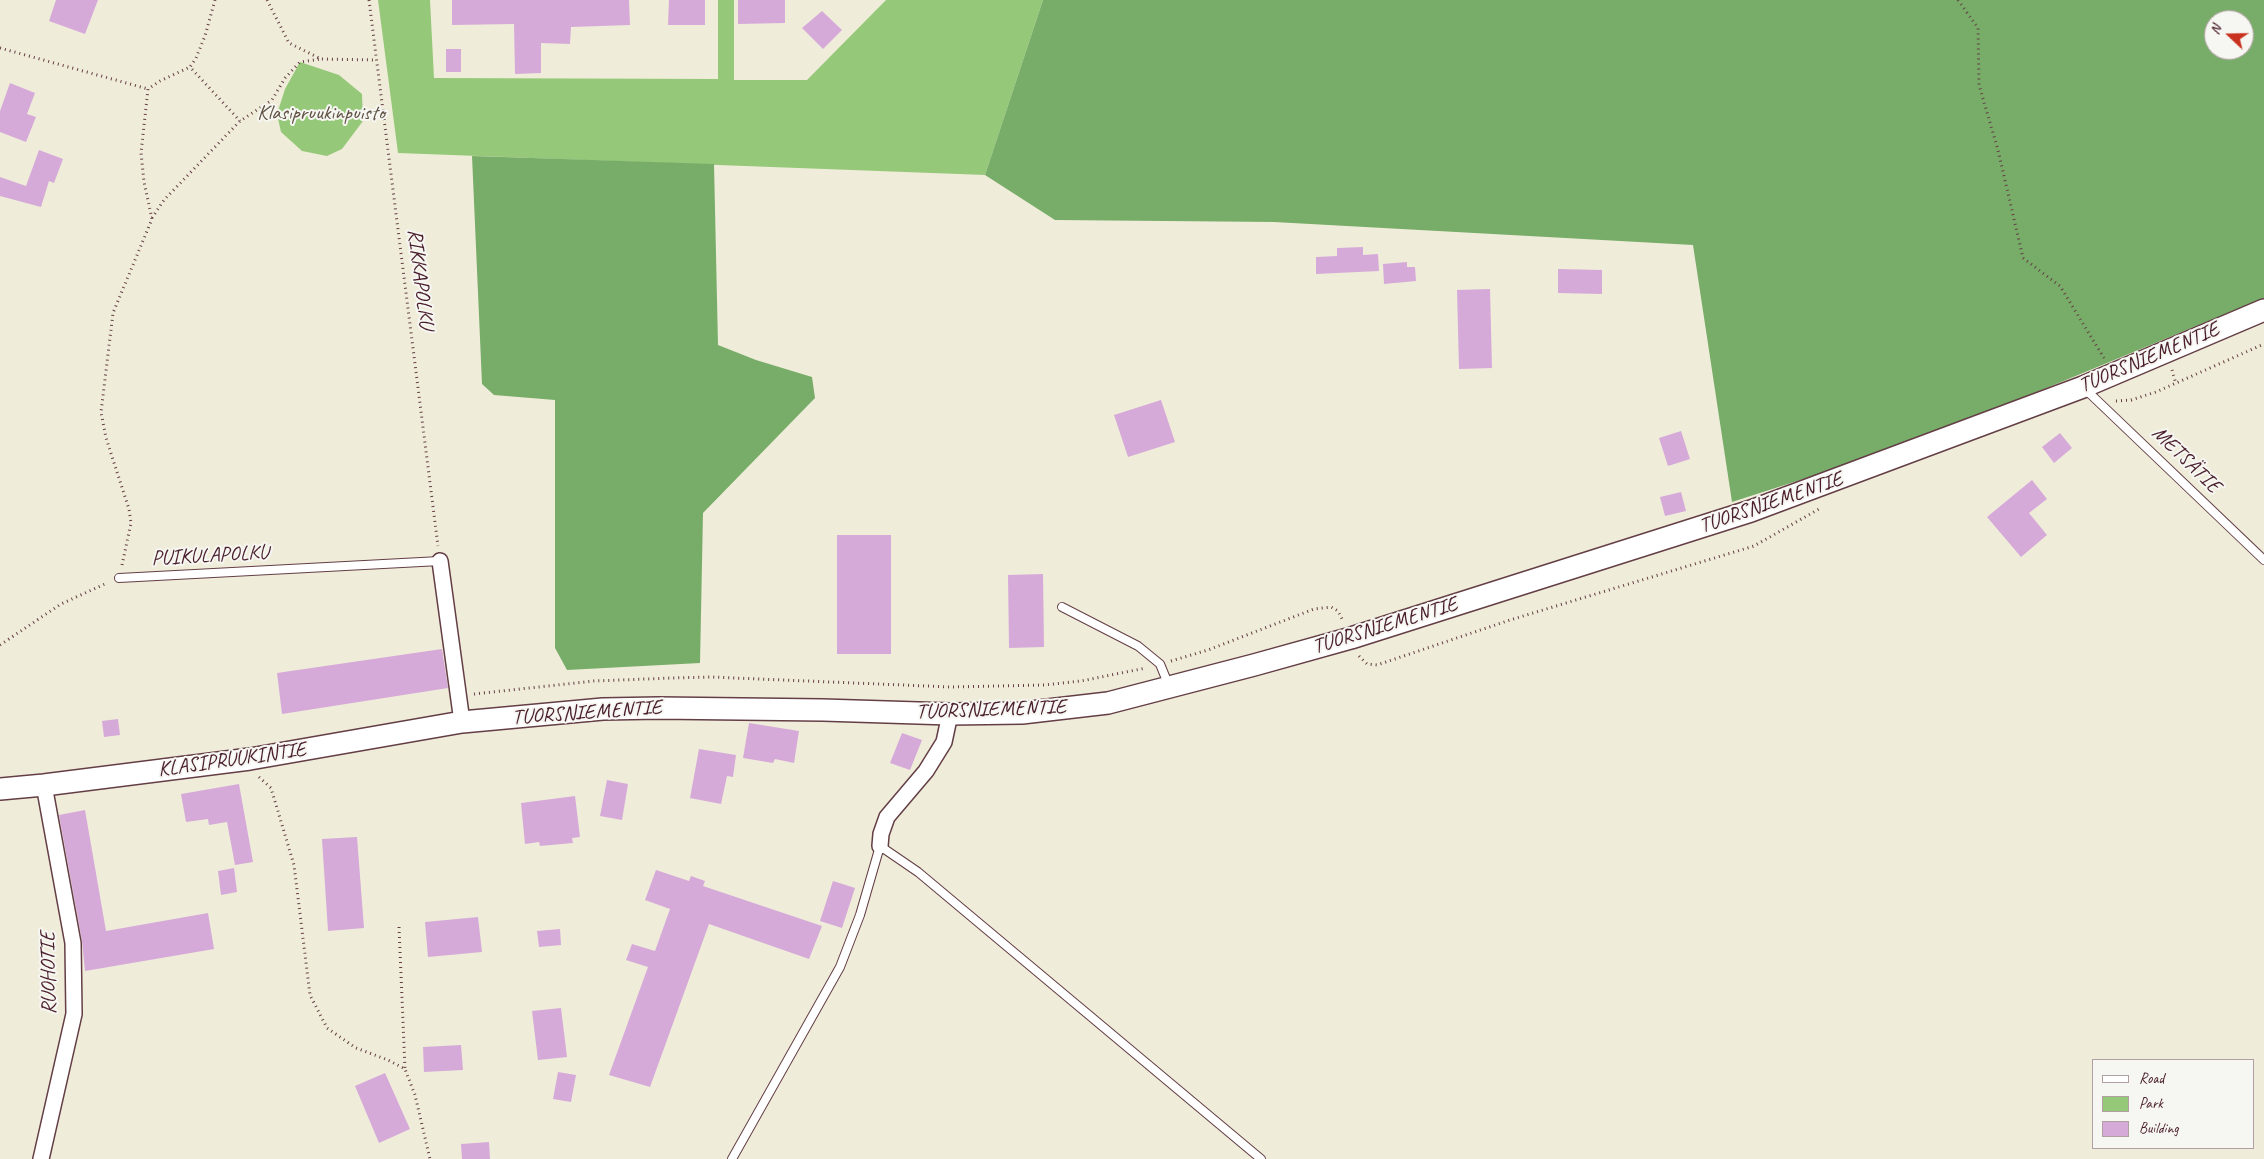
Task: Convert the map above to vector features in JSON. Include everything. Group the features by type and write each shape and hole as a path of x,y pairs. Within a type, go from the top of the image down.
{"main road":[{"name":"TUORSNIEMENTIE","path":"462,722 603,709 823,710 950,714 1057,710 1108,703 1351,638 1752,511 1853,475 2083,387 2264,310"},
{"name":"KLASIPRUUKINTIE","path":"0,789 242,760 462,722"}],"street":[{"path":"440,561 462,722"},
{"path":"880,846 881,834 887,817 937,756 944,742 950,714"},
{"name":"RUOHOTIE","path":"41,1159 74,1014 73,943 44,785"}],"lane":[{"name":"METSÄTIE","path":"2083,387 2264,560"},
{"name":"PUIKULAPOLKU","path":"119,578 440,561"},
{"path":"1062,607 1138,646 1160,664 1169,687"},
{"path":"732,1159 840,967 860,915 880,846 918,872 1260,1159"}],"path":[{"path":"0,48 148,89 160,81 190,67 205,36 215,0"},
{"path":"267,0 289,43 321,59"},
{"name":"RIKKAPOLKU","path":"369,0 440,561"},
{"path":"1958,0 1978,28 1979,85 1998,150 2023,258 2060,286 2106,360"},
{"path":"0,646 61,604 119,578 131,524 129,509 106,438 101,412 113,313 152,219 164,200 240,121 272,100 285,78 300,62 321,59 376,60"},
{"path":"190,67 240,121"},
{"path":"148,89 141,153 144,182 152,219"},
{"path":"2101,403 2131,400 2176,384 2264,344"},
{"path":"2176,384 2172,367 2177,365"},
{"path":"459,696 594,681 711,677 952,687 1044,684 1081,680 1160,664 1208,650 1314,609 1331,607 1338,611 1358,656 1367,664 1377,665 1510,620 1754,546 1822,507"},
{"path":"790,687 791,681"},
{"path":"242,760 271,788 294,865 310,995 327,1028 356,1048 388,1060 405,1070"},
{"path":"399,927 405,1070 415,1095 430,1159"}],"green space":[{"path":"378,0 430,0 434,78 718,79 718,0 734,0 734,80 807,80 886,0 1043,0 985,175 398,153"},
{"path":"1043,0 2264,0 2264,298 1962,423 1859,461 1732,502 1693,245 1274,222 1055,220 985,175"},
{"name":"Klasipruukinpuisto","path":"300,62 339,75 362,94 363,121 342,149 327,156 302,151 281,132 277,114 285,89"},
{"path":"472,156 714,164 718,345 756,360 812,377 815,398 703,513 700,663 567,670 555,648 555,400 494,395 482,384"}],"building":[{"path":"56,0 98,0 85,34 49,21"},
{"path":"452,0 629,0 630,25 571,27 570,44 541,43 541,73 515,74 514,24 452,25"},
{"path":"669,0 705,0 705,25 668,25"},
{"path":"738,0 785,0 785,23 738,24"},
{"path":"822,11 842,30 823,49 802,28"},
{"path":"446,49 461,49 461,72 446,72"},
{"path":"10,83 35,93 27,114 36,117 26,142 0,132 0,111"},
{"path":"39,150 63,159 54,183 49,181 41,207 0,196 0,177 26,186"},
{"path":"1363,247 1363,255 1378,254 1379,271 1316,274 1316,257 1337,256 1337,248"},
{"path":"1407,262 1407,267 1415,267 1416,281 1384,284 1383,264"},
{"path":"1558,269 1602,270 1602,294 1558,293"},
{"path":"1490,289 1492,368 1459,369 1457,290"},
{"path":"1161,400 1175,442 1128,457 1114,415"},
{"path":"1681,431 1690,459 1668,466 1659,438"},
{"path":"2060,433 2072,448 2054,463 2042,447"},
{"path":"2032,480 2047,499 2029,513 2047,535 2021,557 1987,517"},
{"path":"1681,492 1686,511 1665,516 1660,497"},
{"path":"837,535 891,535 891,654 837,654"},
{"path":"1043,574 1044,647 1009,648 1008,575"},
{"path":"442,649 448,688 282,714 277,673"},
{"path":"118,719 120,735 104,737 102,721"},
{"path":"749,723 799,731 794,763 775,759 773,763 743,758"},
{"path":"902,733 922,740 910,770 890,763"},
{"path":"699,749 736,755 733,777 727,776 721,804 690,798"},
{"path":"607,780 628,784 622,820 600,816"},
{"path":"239,784 253,862 235,865 227,822 209,825 208,819 186,822 181,794"},
{"path":"575,796 580,837 572,838 573,843 540,846 539,842 525,844 521,803"},
{"path":"85,810 106,931 208,913 214,949 85,971 82,941 59,815"},
{"path":"357,837 364,928 328,931 322,839"},
{"path":"234,868 237,892 221,895 218,871"},
{"path":"656,870 689,881 691,876 705,881 703,886 822,926 809,959 709,924 650,1087 609,1075 648,967 626,960 632,944 655,951 670,909 645,900"},
{"path":"833,881 855,888 842,928 820,921"},
{"path":"478,917 482,952 428,957 425,922"},
{"path":"560,929 561,945 539,947 537,931"},
{"path":"561,1008 567,1057 538,1060 532,1011"},
{"path":"461,1045 463,1070 424,1072 423,1047"},
{"path":"558,1072 576,1075 571,1102 553,1099"},
{"path":"385,1073 410,1129 379,1143 355,1086"},
{"path":"489,1142 490,1159 462,1159 461,1144"}]}
